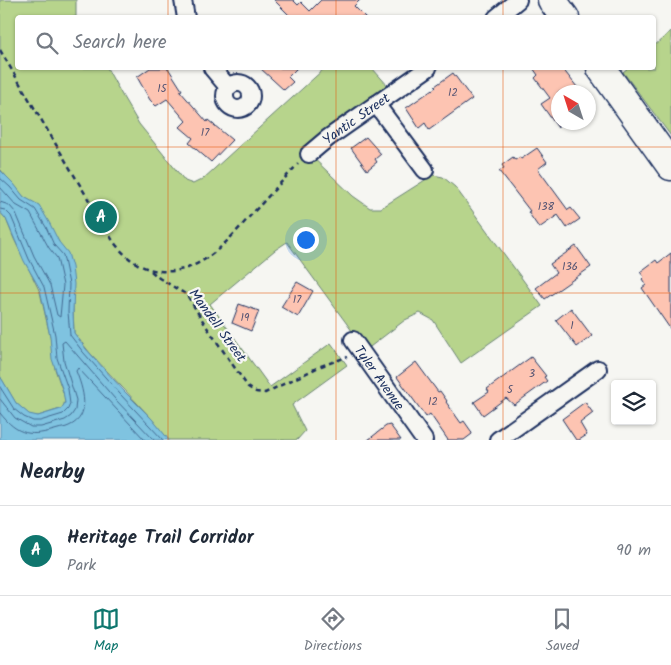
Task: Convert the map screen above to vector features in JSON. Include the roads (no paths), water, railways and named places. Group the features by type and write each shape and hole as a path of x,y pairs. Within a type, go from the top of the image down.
{"highway":[{"path":"552,0 563,15"},
{"path":"602,70 671,166"}],"street":[{"path":"183,0 186,15"},
{"path":"500,15 518,0"},
{"path":"214,70 228,87"},
{"name":"Yantic Street","path":"309,154 425,70"},
{"path":"376,104 425,170"},
{"name":"Tyler Avenue","path":"357,346 424,440"},
{"path":"498,440 598,369"}],"water":[{"path":"0,170 24,197 39,205 59,242 68,253 74,284 74,333 86,349 152,419 169,440 0,440 0,376 16,403 29,414 38,416 61,409 65,403 52,359 50,336 40,289 24,261 6,219 0,212"}],"place":[{"name":"Heritage Trail Corridor","path":"101,217"}]}
